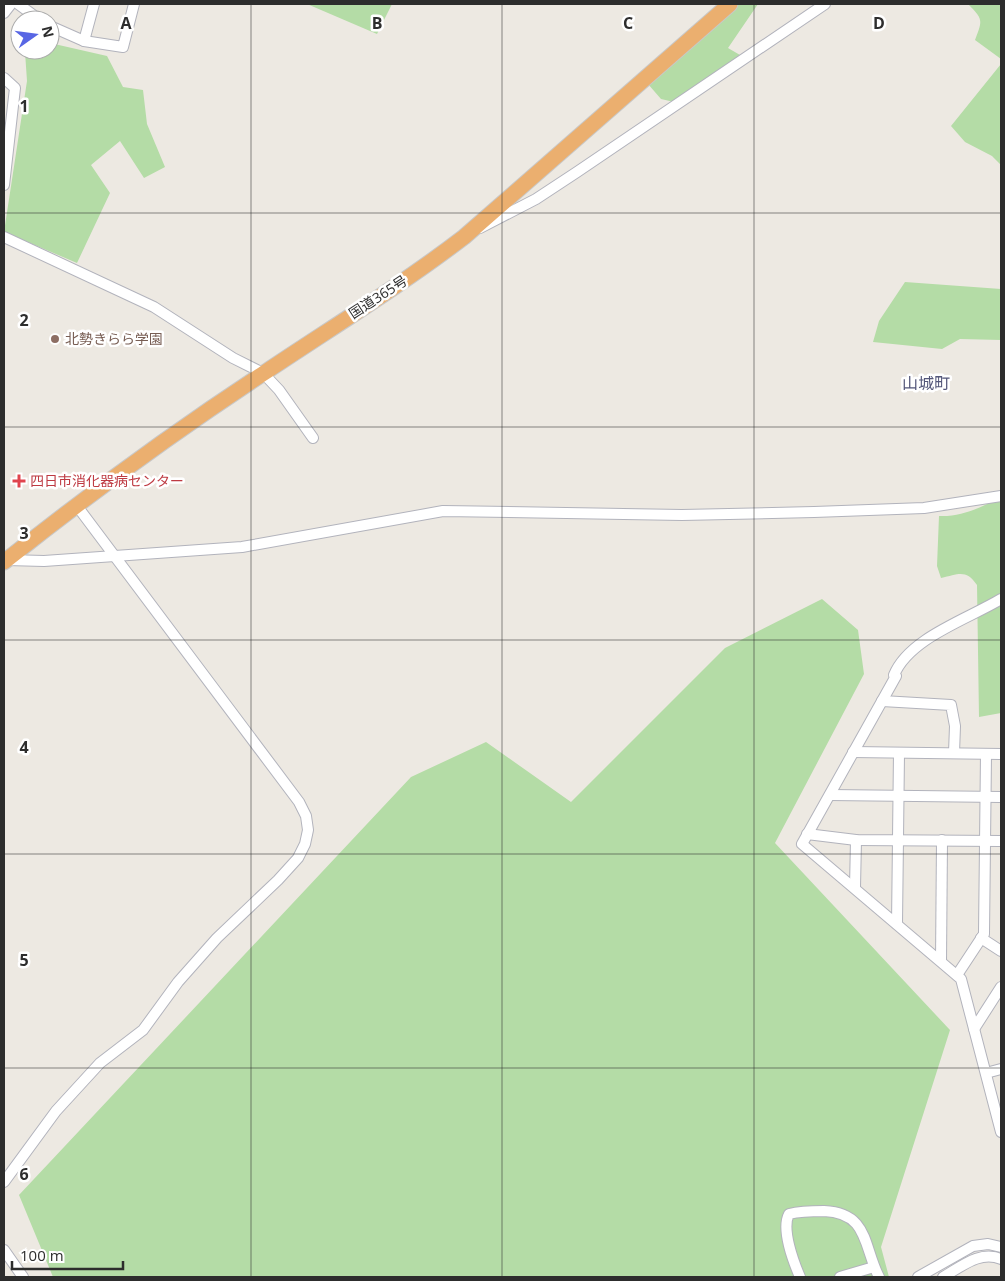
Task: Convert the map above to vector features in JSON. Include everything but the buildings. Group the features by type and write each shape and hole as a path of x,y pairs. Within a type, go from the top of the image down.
{"highway":[{"name":"国道365号","path":"5,561 116,476 263,373 425,266 464,237 730,4"}],"street":[{"path":"4,13 11,4"},
{"path":"84,41 94,4"},
{"path":"60,30 84,41 123,47 134,4"},
{"path":"464,237 536,199 825,4"},
{"path":"4,78 16,88 6,142 4,186"},
{"path":"4,237 154,307 233,358 263,373 280,390 313,438"},
{"path":"5,561 44,561 242,547 443,511 682,515 814,512 924,508 1001,496"},
{"path":"4,1182 56,1111 100,1063 143,1030 185,975 217,938 278,880 298,858 306,844 308,830 306,816 299,802 77,506"},
{"path":"1001,599 929,637 899,665 894,675 896,676 802,844 855,887 961,979 1001,1132"},
{"path":"882,701 951,705 955,726 954,753"},
{"path":"853,752 1001,754"},
{"path":"897,924 899,753"},
{"path":"957,975 984,934 986,754"},
{"path":"830,795 1001,797"},
{"path":"807,834 856,840 1001,840"},
{"path":"855,887 856,840"},
{"path":"941,961 942,840"},
{"path":"981,938 1001,951"},
{"path":"974,1029 1001,987"},
{"path":"986,1073 1001,1069"},
{"path":"800,1277 789,1249 787,1220 789,1214 798,1212 832,1212 853,1218 863,1231 879,1277"},
{"path":"918,1277 973,1246 988,1244 1001,1247"},
{"path":"4,1250 23,1277"},
{"path":"942,1277 978,1258 985,1256 1001,1259"},
{"path":"840,1277 874,1267"}],"green space":[{"path":"307,4 392,4 377,34"},
{"path":"739,4 758,4 728,48 740,55 707,82 674,102 661,99 648,84"},
{"path":"968,4 1001,4 1001,59 975,40 980,20 977,13"},
{"path":"60,45 107,56 123,87 143,90 147,124 165,167 144,178 120,141 91,165 110,193 77,263 4,232 27,81 26,60 60,60"},
{"path":"1001,64 1001,165 992,156 965,142 951,126"},
{"path":"905,282 1001,289 1001,340 960,339 942,349 873,342 879,321"},
{"path":"1001,497 1001,713 979,717 977,585 969,577 962,574 941,578 937,566 939,516 964,513"},
{"path":"822,599 858,630 864,674 775,843 950,1030 881,1247 889,1277 53,1277 19,1195 411,777 486,742 571,802 725,648"}],"place":[{"name":"北勢きらら学園","path":"55,339"},
{"name":"四日市消化器病センター","path":"19,481"}],"district":[{"name":"山城町","path":"926,383"}]}
